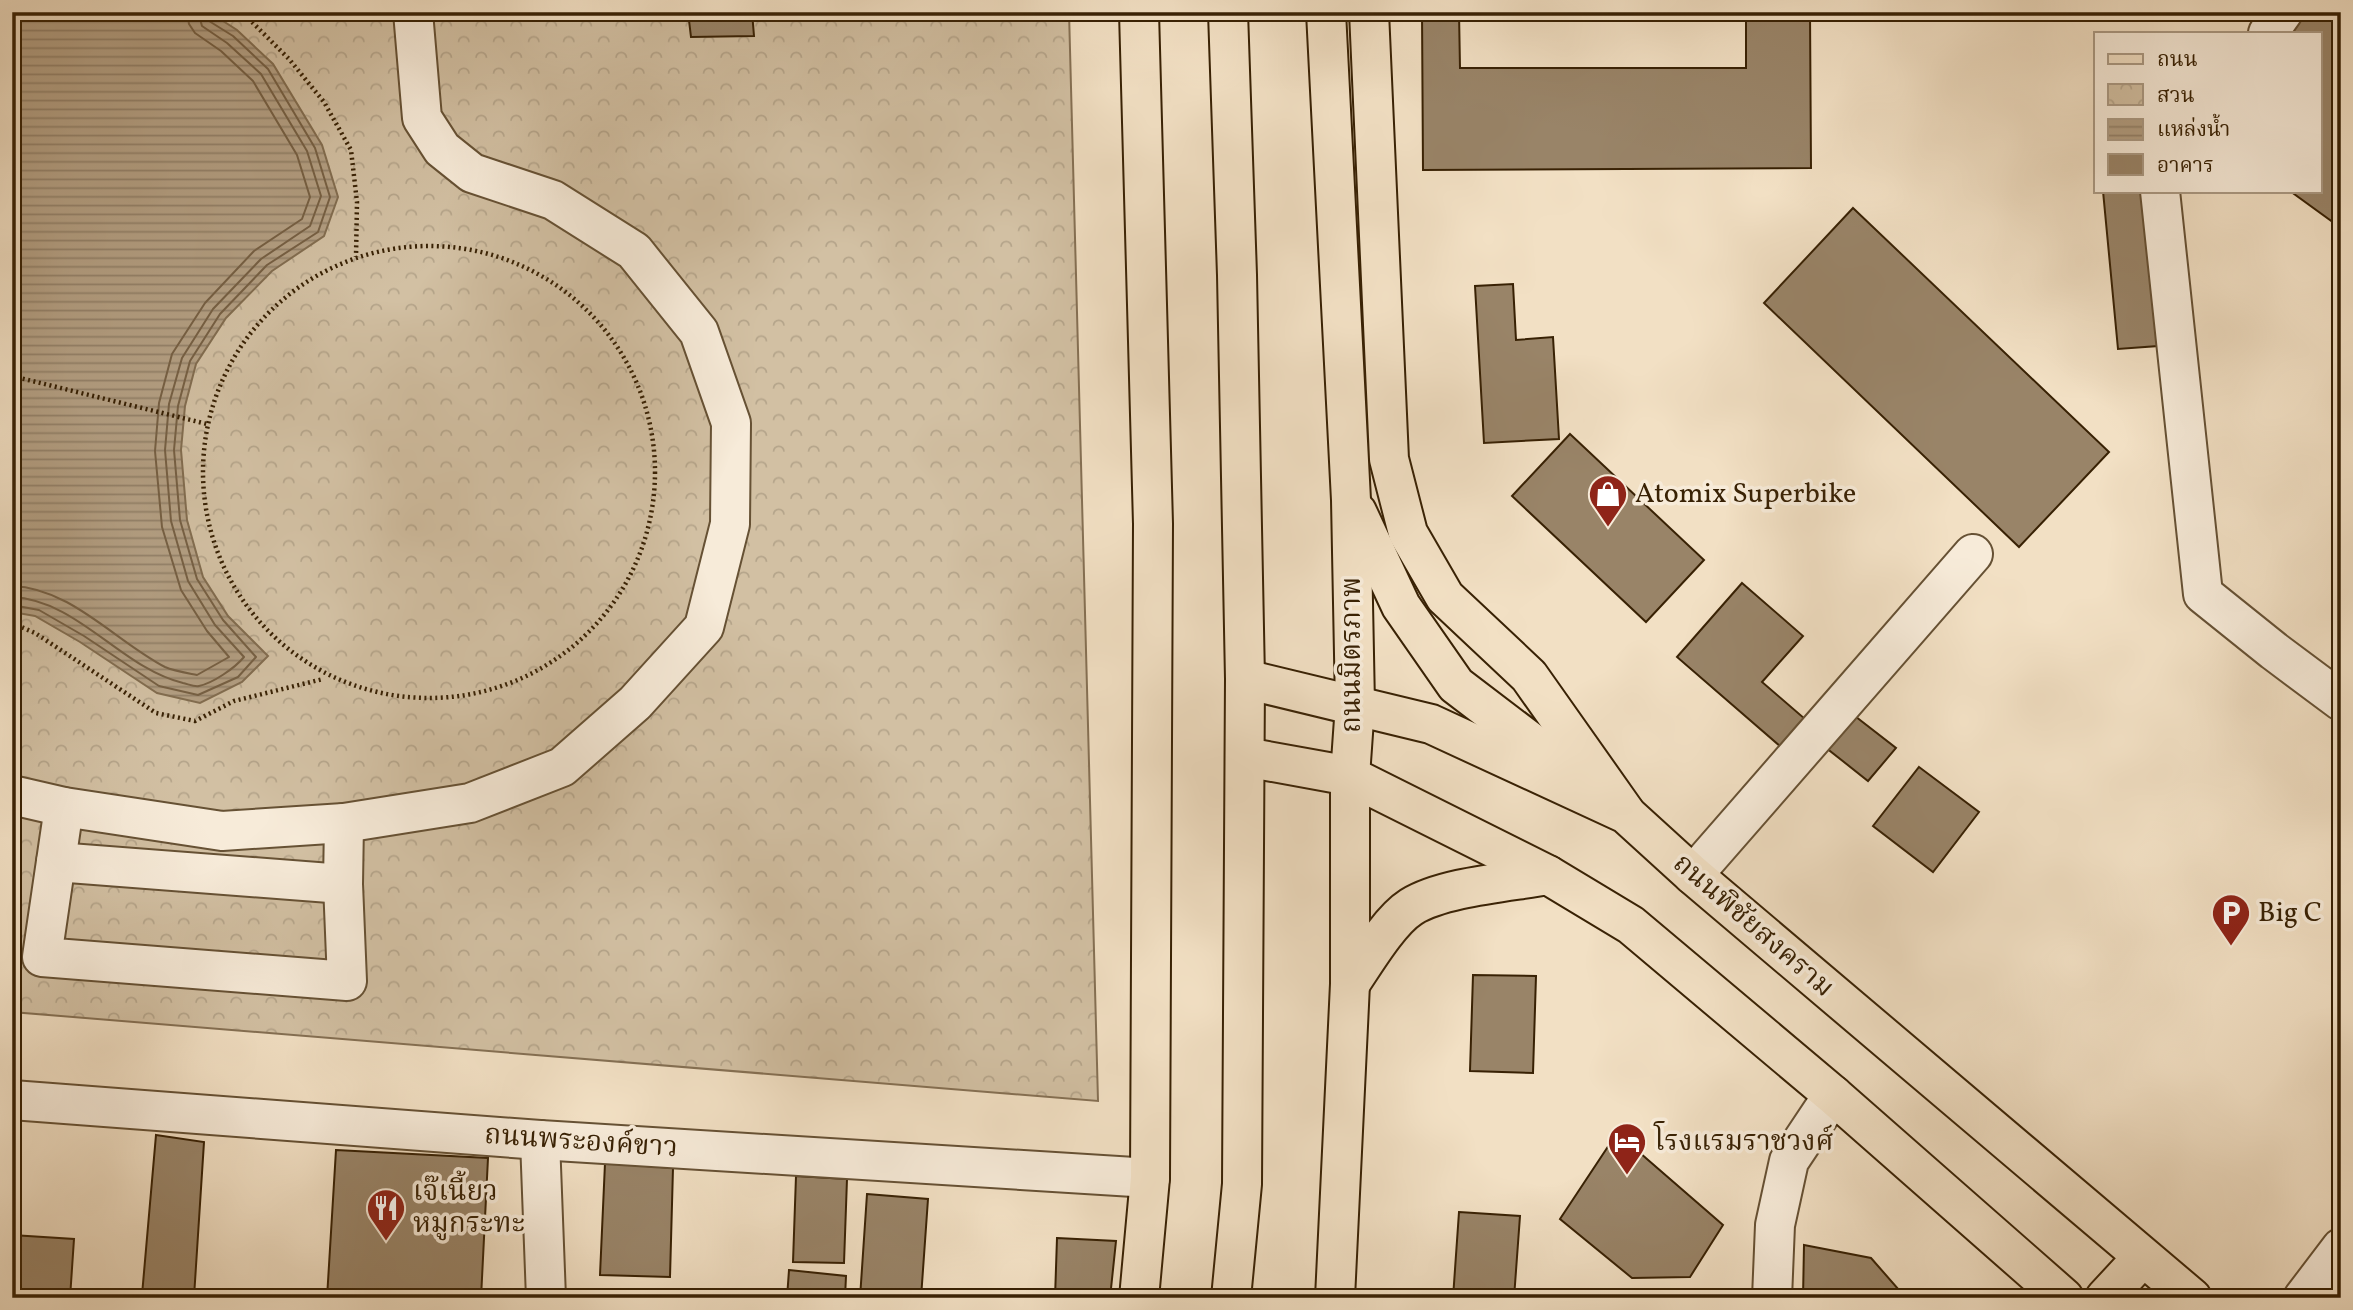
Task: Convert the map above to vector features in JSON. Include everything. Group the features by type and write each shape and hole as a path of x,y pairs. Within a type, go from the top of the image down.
{"main road":[{"path":"1139,12 1153,524 1150,1178 1139,1298"},
{"path":"1228,12 1237,261 1245,679 1242,1184 1231,1298"},
{"path":"1369,12 1389,459 1408,533 1445,597 1529,676 1626,814"},
{"name":"ถนนมิตรภาพ","path":"1327,14 1351,500 1355,705 1350,776 1350,984 1335,1298"},
{"path":"1351,500 1401,606 1456,685 1626,814"},
{"name":"ถนนพิชัยสงคราม","path":"1245,679 1431,724 1626,814 1693,875 2192,1298"},
{"path":"1245,757 1350,776 1548,875 1630,925 1832,1095 2064,1298"},
{"path":"1350,984 1383,936 1409,908 1440,894 1548,875"},
{"path":"2105,1298 2142,1258"}],"street":[{"path":"12,795 64,807 222,831 344,823 470,803 562,767 635,703 704,627 730,524 731,423 699,332 634,251 554,200 472,173 442,149 422,118 413,12"},
{"path":"2269,32 2283,12"},
{"path":"2160,192 2203,594 2341,701"},
{"path":"1693,875 1973,554"},
{"path":"64,807 42,957 347,981 344,823"},
{"path":"56,862 344,884"},
{"path":"1772,1298 1775,1225 1789,1161 1832,1095"},
{"name":"ถนนพระองค์ขาว","path":"12,1100 540,1140 1150,1178"},
{"path":"540,1140 547,1298"},
{"path":"2303,1298 2341,1248"}],"path":[{"path":"239,12 298,70 324,102 351,150 358,202 356,257"},
{"path":"12,623 35,633 156,713 195,721 234,701 324,679 332,678 405,699 481,694 551,666 607,615 643,548 656,474 645,398 608,331 555,281 488,250 415,243 343,260 281,298 234,355 207,424 204,500 226,573 270,635 324,679"},
{"path":"12,376 207,424"}],"green space":[{"path":"12,12 1069,12 1098,1101 12,1012"}],"water":[{"path":"12,12 209,12 237,30 273,64 322,145 338,197 324,236 272,271 226,318 196,364 185,406 181,450 187,520 203,577 228,616 268,656 242,682 200,703 157,693 35,616 12,612"}],"building":[{"path":"688,12 752,12 754,36 691,37"},
{"path":"1422,12 1459,12 1460,68 1746,68 1746,12 1810,12 1811,168 1423,170"},
{"path":"2304,12 2341,12 2341,228 2291,192 2322,192 2322,32 2289,32"},
{"path":"2103,192 2143,192 2158,346 2118,349"},
{"path":"1853,208 2109,452 2019,547 1764,303"},
{"path":"1513,284 1516,340 1553,337 1559,439 1484,443 1475,286"},
{"name":"Atomix Superbike","path":"1570,434 1704,560 1646,622 1512,496"},
{"path":"1742,583 1803,636 1762,682 1805,719 1781,747 1677,657"},
{"path":"1851,713 1896,748 1868,781 1825,747"},
{"path":"1919,767 1979,812 1933,872 1873,826"},
{"path":"1473,975 1536,976 1533,1073 1470,1071"},
{"name":"โรงแรมราชวงศ์","path":"1617,1133 1723,1225 1690,1277 1632,1278 1560,1219"},
{"path":"156,1135 204,1142 194,1297 142,1295"},
{"path":"336,1150 488,1158 481,1298 327,1298"},
{"path":"605,1163 673,1168 670,1277 600,1275"},
{"path":"796,1176 847,1179 844,1263 793,1262"},
{"path":"867,1194 928,1199 921,1298 860,1298"},
{"path":"1459,1212 1520,1216 1514,1298 1453,1298"},
{"path":"12,1235 74,1239 70,1298 12,1298"},
{"path":"1057,1238 1116,1241 1110,1298 1055,1298"},
{"path":"1804,1245 1871,1258 1906,1298 1803,1298"},
{"path":"789,1270 846,1276 845,1298 787,1298"}],"place":[{"name":"Atomix Superbike","path":"1608,528"},
{"name":"Big C","path":"2231,947"},
{"name":"โรงแรมราชวงศ์","path":"1627,1176"},
{"name":"เจ๊เนี้ยว หมูกระทะ","path":"386,1242"}]}
